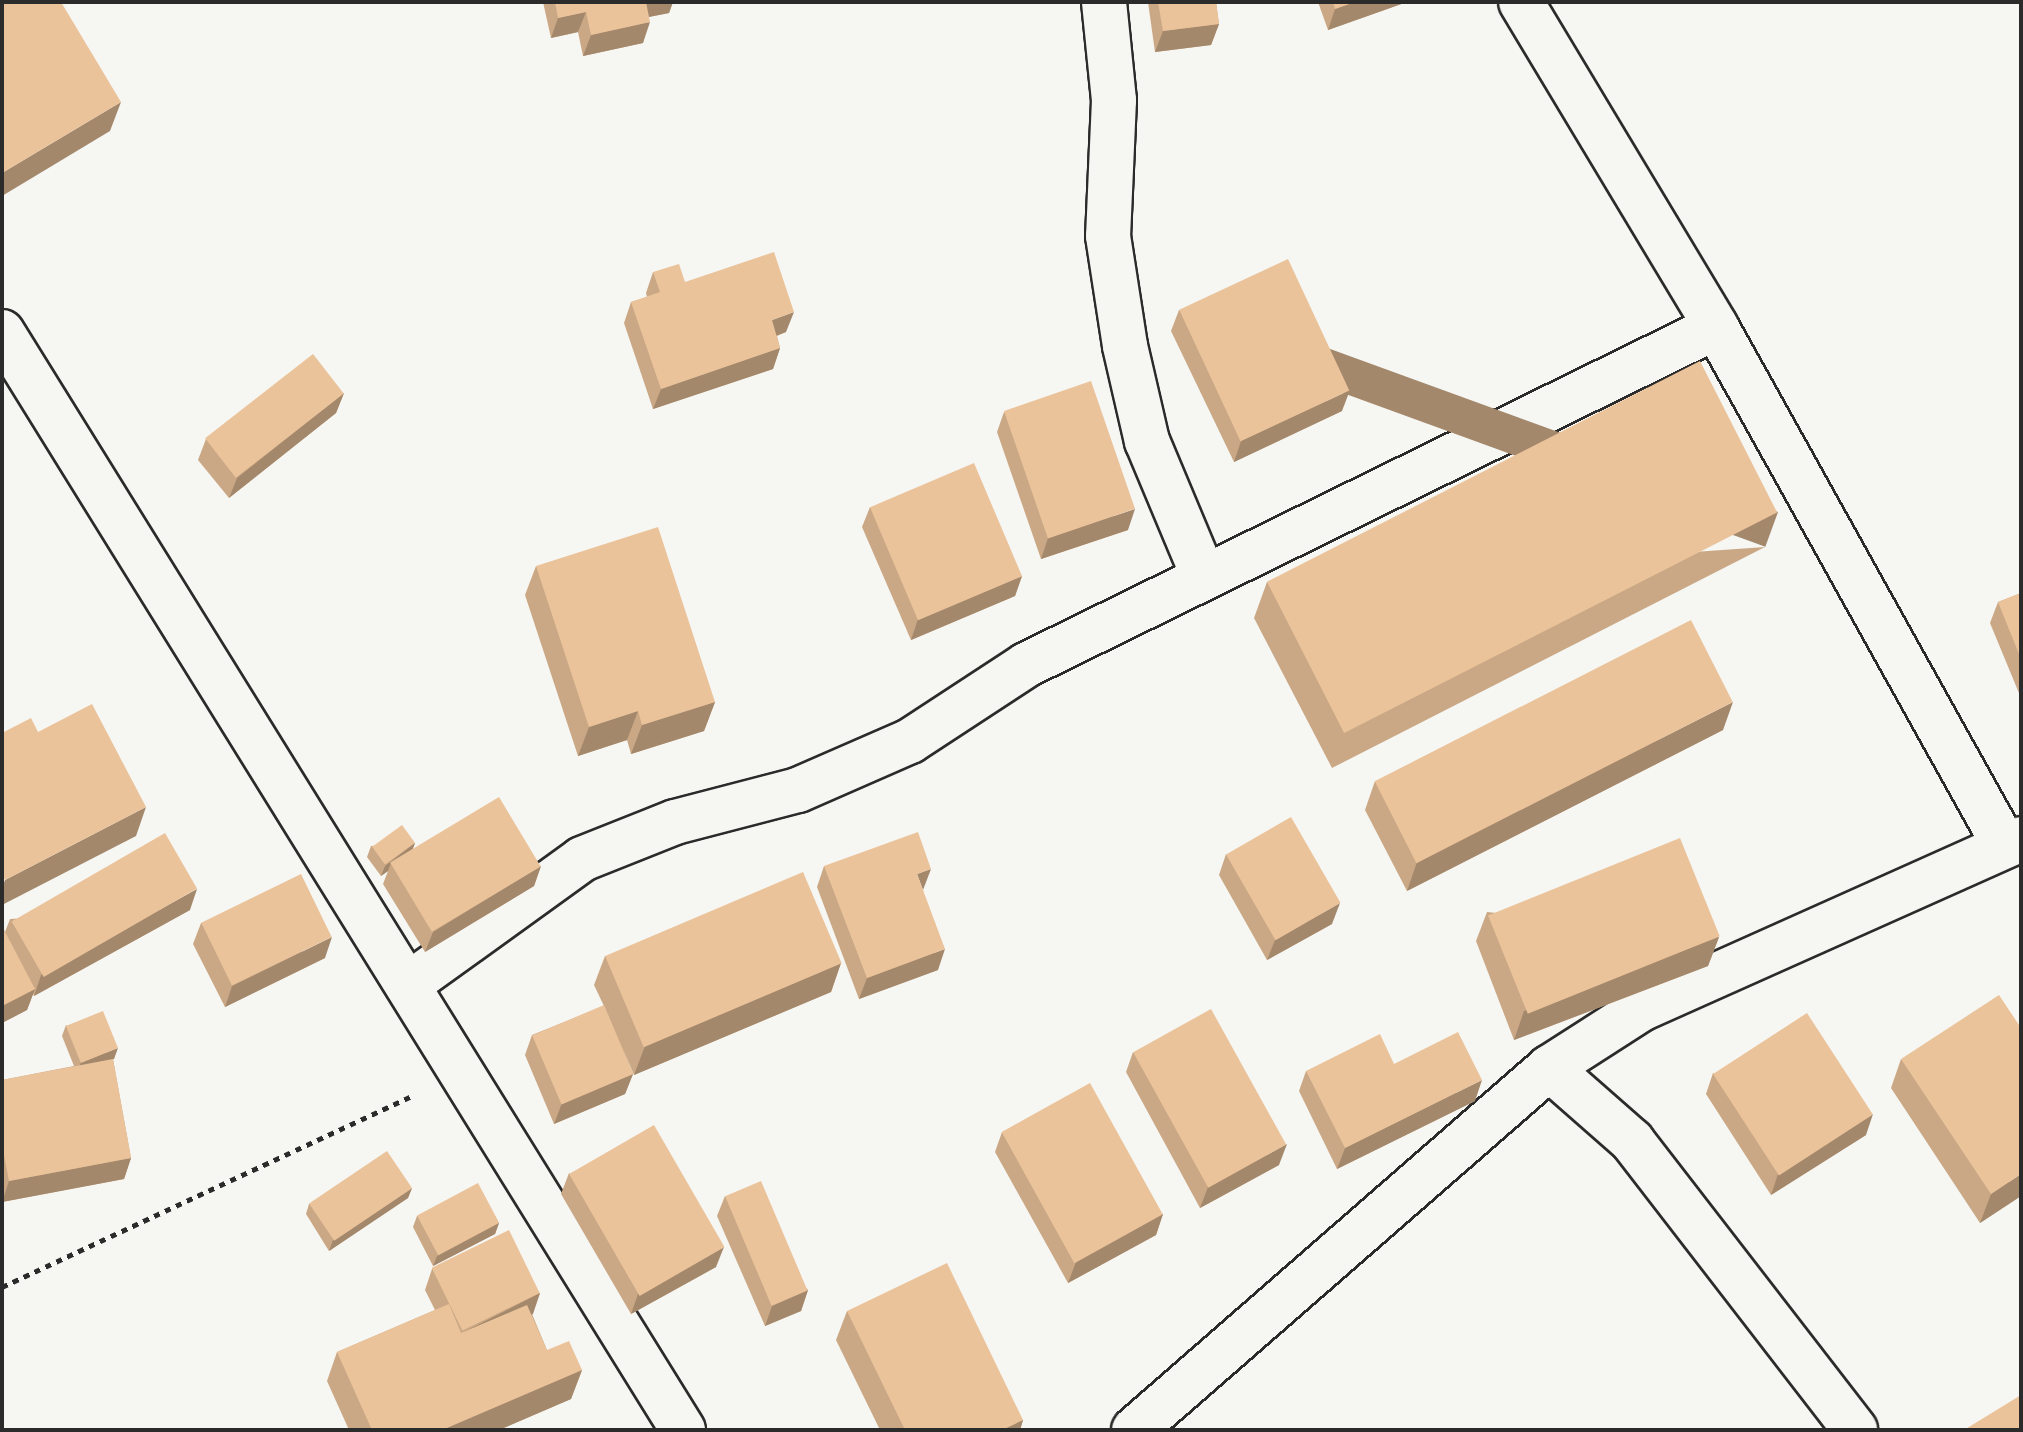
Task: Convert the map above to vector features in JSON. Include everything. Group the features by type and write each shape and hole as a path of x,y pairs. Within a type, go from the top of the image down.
{"street":[{"path":"1104,2 1114,100 1108,236 1125,346 1147,441 1203,575"},
{"path":"1134,1430 1549,1068 1641,1009 2014,855 1716,327 1521,2"},
{"path":"409,984 582,859 675,822 798,790 910,741 1026,665 1203,575 1716,327"},
{"path":"2,332 683,1430"},
{"path":"1549,1068 1632,1141 1855,1430"}],"path":[{"path":"2,1287 461,1072"}],"building":[{"path":"8,2 61,2 121,102 2,173 2,5"},
{"path":"555,2 646,2 650,22 591,35 586,12 558,18"},
{"path":"1158,2 1216,2 1219,24 1163,31"},
{"path":"1333,2 1355,2 1335,9"},
{"path":"774,252 794,312 772,320 780,348 661,389 631,302 660,292 653,272 679,264 685,282"},
{"path":"1288,259 1349,390 1241,441 1179,310"},
{"path":"313,354 344,393 236,478 205,438"},
{"path":"1700,361 1777,512 1344,733 1267,582"},
{"path":"1091,381 1135,509 1048,539 1004,411"},
{"path":"974,463 1022,576 918,620 870,507"},
{"path":"658,527 715,702 642,725 638,711 589,727 536,566"},
{"path":"2021,593 2021,659 1998,602"},
{"path":"1691,620 1733,702 1416,863 1375,781"},
{"path":"92,704 146,807 5,880 2,874 2,733 31,718 38,732"},
{"path":"499,797 541,866 432,932 390,862"},
{"path":"1291,817 1340,903 1276,940 1226,854"},
{"path":"402,825 415,843 385,865 372,847"},
{"path":"918,832 931,869 917,874 945,949 867,978 824,866"},
{"path":"165,833 197,888 44,977 12,922"},
{"path":"1680,838 1720,936 1528,1014 1488,916"},
{"path":"803,872 842,963 644,1047 605,956"},
{"path":"301,874 332,937 232,986 201,923"},
{"path":"2,926 35,989 2,1006"},
{"path":"1999,995 2021,1028 2021,1174 1991,1194 1901,1059"},
{"path":"604,1005 633,1074 562,1105 532,1035"},
{"path":"1211,1009 1286,1145 1208,1188 1133,1052"},
{"path":"103,1011 118,1048 81,1063 66,1026"},
{"path":"1807,1013 1873,1114 1779,1175 1713,1074"},
{"path":"1458,1032 1482,1080 1345,1148 1306,1071 1380,1034 1394,1064"},
{"path":"113,1059 131,1158 9,1181 2,1144 2,1080"},
{"path":"1090,1083 1163,1214 1074,1263 1002,1132"},
{"path":"654,1125 725,1247 640,1296 569,1174"},
{"path":"387,1151 412,1188 334,1241 309,1204"},
{"path":"761,1181 807,1291 772,1306 725,1196"},
{"path":"478,1183 499,1223 438,1255 417,1215"},
{"path":"509,1230 540,1293 462,1331 432,1268"},
{"path":"947,1263 1023,1420 1002,1430 905,1430 847,1311"},
{"path":"449,1304 461,1333 527,1305 547,1350 569,1341 582,1370 442,1430 372,1430 337,1352"},
{"path":"2021,1395 2021,1430 1964,1430"}]}
